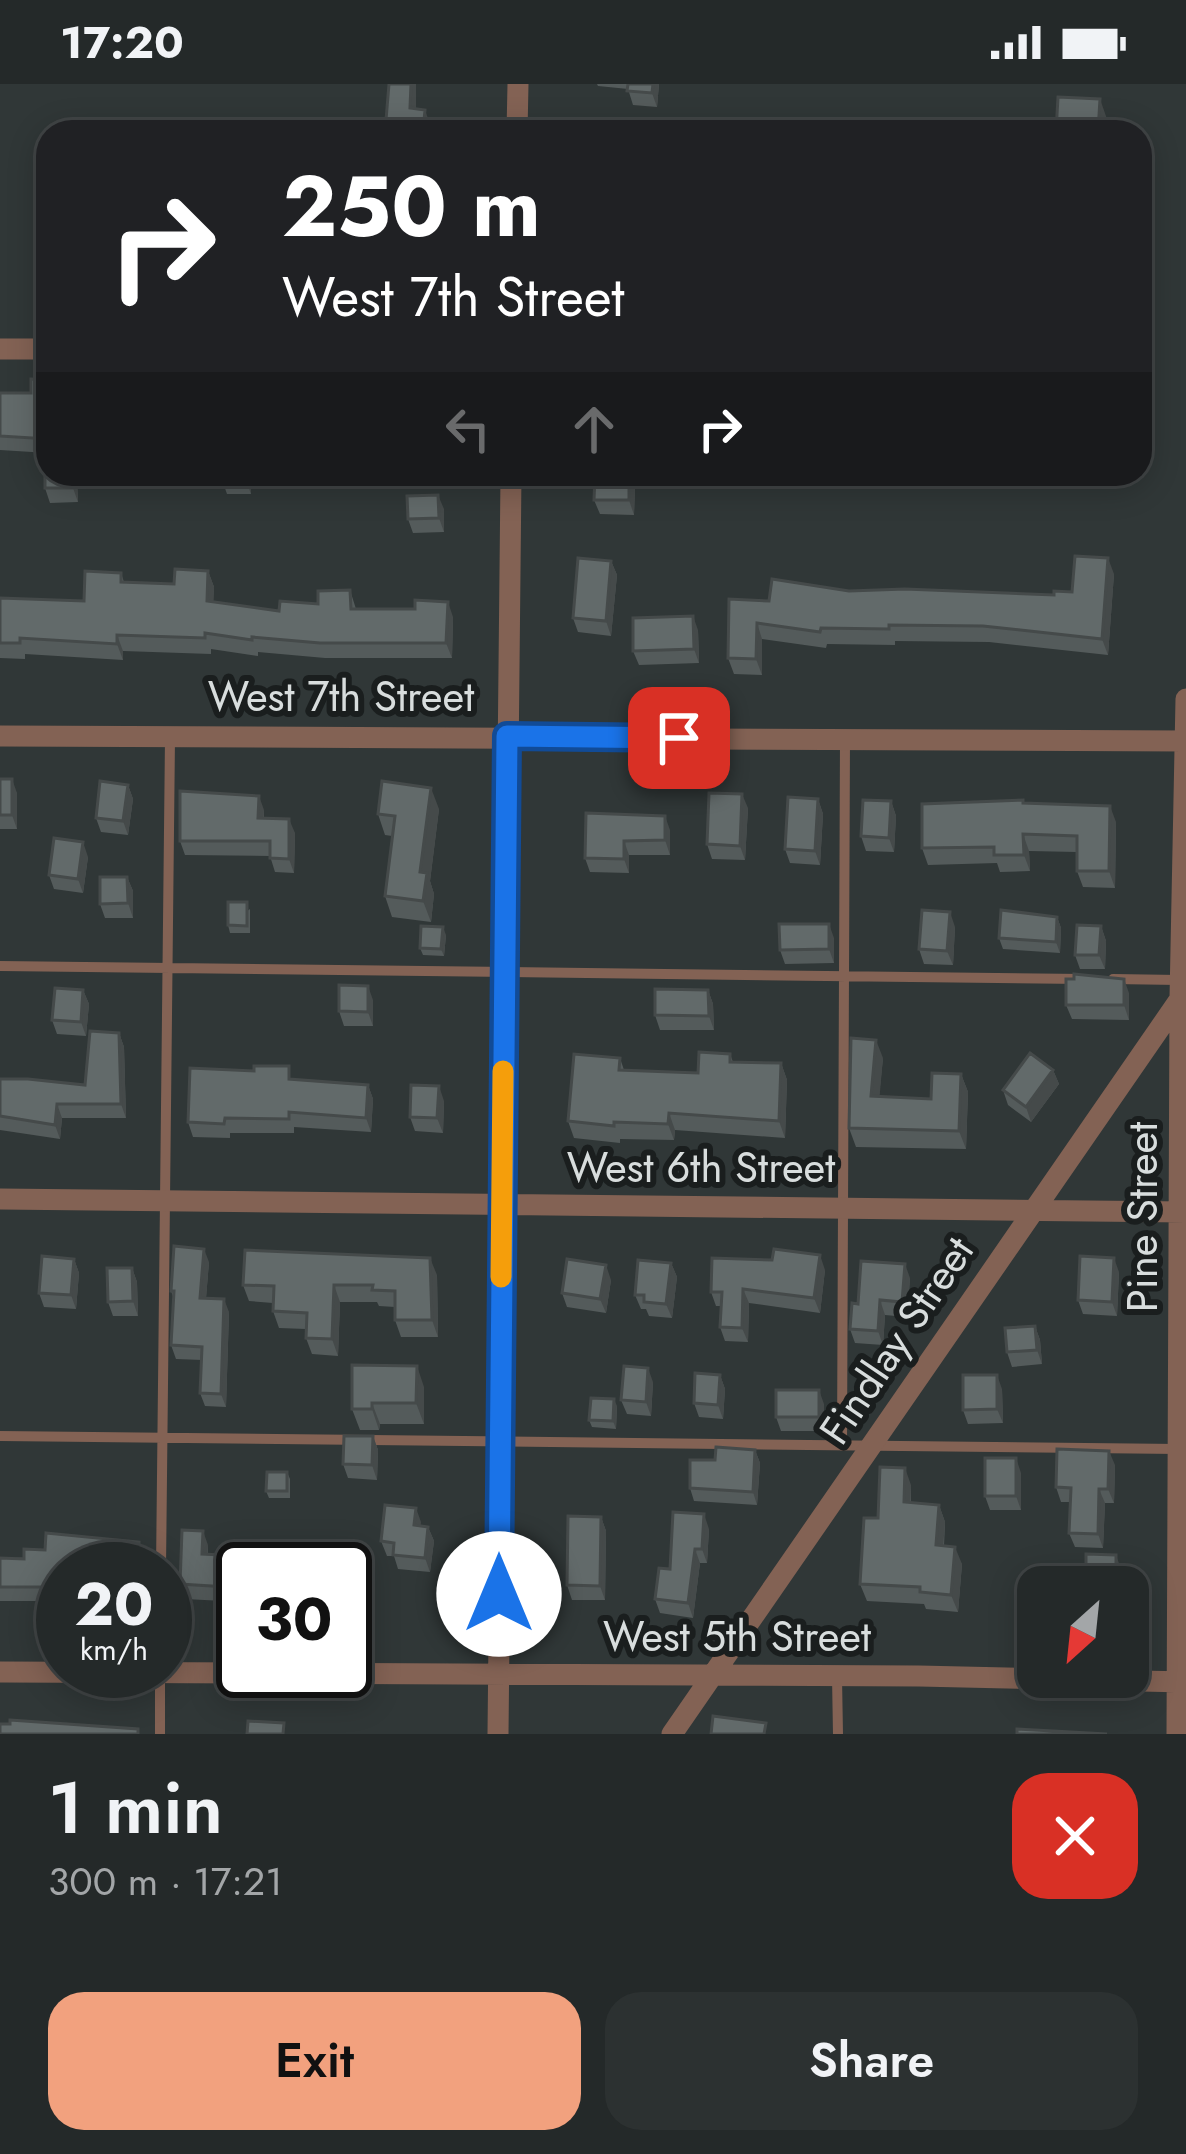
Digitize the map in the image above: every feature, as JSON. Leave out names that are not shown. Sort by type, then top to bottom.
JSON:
[{"type":"street","points":[[517,120],[518,84]]},
{"type":"street","points":[[0,349],[36,349]]},
{"type":"street","points":[[498,1734],[511,486]]},
{"type":"street","name":"Pine Street","points":[[1177,1734],[1182,1682],[1186,699]]},
{"type":"street","name":"West 7th Street","points":[[0,736],[1186,741]]},
{"type":"street","name":"Findlay Street","points":[[672,1734],[1182,990]]},
{"type":"street","name":"West 6th Street","points":[[0,1199],[1184,1212]]},
{"type":"street","name":"West 5th Street","points":[[0,1672],[36,1672]]},
{"type":"street","name":"West 5th Street","points":[[192,1672],[1182,1682]]},
{"type":"lane","points":[[161,1542],[170,734]]},
{"type":"lane","points":[[842,1446],[845,739]]},
{"type":"lane","points":[[0,966],[844,975],[1182,990]]},
{"type":"lane","points":[[0,1436],[1183,1449]]},
{"type":"lane","points":[[837,1676],[838,1734]]},
{"type":"lane","points":[[160,1698],[160,1734]]},
{"type":"building","points":[[389,84],[411,84],[410,108],[425,110],[424,120],[386,120]]},
{"type":"building","points":[[628,84],[653,84],[652,93],[627,91]]},
{"type":"building","points":[[1058,97],[1100,99],[1099,120],[1057,120]]},
{"type":"building","points":[[31,379],[36,379],[36,438],[0,436],[0,393],[31,393]]},
{"type":"building","points":[[595,486],[629,486],[629,500],[594,500]]},
{"type":"building","points":[[438,495],[439,518],[408,519],[407,496]]},
{"type":"building","points":[[1075,556],[1108,558],[1102,639],[983,626],[889,625],[889,629],[821,628],[820,632],[757,623],[756,659],[728,658],[729,599],[769,601],[772,579],[849,591],[1054,595],[1054,591],[1072,592]]},
{"type":"building","points":[[578,558],[611,561],[606,621],[573,618]]},
{"type":"building","points":[[175,569],[208,571],[207,601],[279,611],[280,601],[318,604],[318,591],[350,590],[351,609],[415,609],[415,600],[448,602],[446,643],[320,643],[205,633],[205,638],[117,635],[117,644],[20,638],[20,643],[0,643],[0,598],[84,601],[85,571],[121,573],[121,582],[174,584]]},
{"type":"building","points":[[693,616],[694,649],[633,651],[633,618]]},
{"type":"building","points":[[0,779],[12,779],[12,815],[0,815]]},
{"type":"building","points":[[100,781],[128,785],[123,821],[96,818]]},
{"type":"building","points":[[382,781],[431,788],[420,872],[427,873],[423,901],[385,896],[395,816],[378,814]]},
{"type":"building","points":[[180,791],[259,796],[258,818],[289,819],[289,859],[270,858],[270,841],[180,841]]},
{"type":"building","points":[[709,793],[742,794],[740,846],[707,844]]},
{"type":"building","points":[[788,797],[818,799],[815,851],[785,849]]},
{"type":"building","points":[[863,800],[891,801],[889,838],[861,836]]},
{"type":"building","points":[[1023,800],[1110,806],[1109,871],[1077,871],[1077,836],[1023,834],[1024,855],[994,855],[994,847],[922,848],[922,804]]},
{"type":"building","points":[[586,813],[665,816],[665,840],[624,841],[624,859],[585,858]]},
{"type":"building","points":[[54,838],[83,842],[78,879],[49,875]]},
{"type":"building","points":[[100,877],[127,877],[128,903],[100,904]]},
{"type":"building","points":[[228,902],[247,902],[247,926],[228,925]]},
{"type":"building","points":[[922,910],[950,912],[947,951],[919,949]]},
{"type":"building","points":[[1001,910],[1057,917],[1056,942],[999,938]]},
{"type":"building","points":[[779,924],[829,924],[829,949],[780,950]]},
{"type":"building","points":[[1077,925],[1101,926],[1099,955],[1075,955]]},
{"type":"building","points":[[421,926],[443,927],[441,949],[420,948]]},
{"type":"building","points":[[1074,974],[1124,979],[1124,1005],[1066,1005],[1066,979],[1074,979]]},
{"type":"building","points":[[339,985],[368,986],[368,1012],[339,1011]]},
{"type":"building","points":[[55,988],[83,990],[81,1022],[52,1020]]},
{"type":"building","points":[[655,989],[708,990],[709,1016],[655,1015]]},
{"type":"building","points":[[90,1031],[119,1033],[121,1104],[57,1104],[55,1125],[0,1116],[0,1079],[85,1085]]},
{"type":"building","points":[[851,1038],[876,1040],[871,1096],[931,1099],[932,1073],[961,1074],[959,1131],[849,1128]]},
{"type":"building","points":[[699,1052],[730,1054],[730,1062],[781,1063],[779,1121],[669,1113],[668,1124],[614,1122],[614,1126],[568,1121],[574,1054],[620,1058],[619,1070],[698,1073]]},
{"type":"building","points":[[1030,1053],[1053,1070],[1026,1107],[1003,1090]]},
{"type":"building","points":[[254,1066],[289,1066],[289,1079],[368,1085],[366,1118],[289,1112],[289,1119],[188,1122],[190,1068],[254,1071]]},
{"type":"building","points":[[411,1085],[439,1086],[437,1118],[410,1117]]},
{"type":"building","points":[[174,1246],[204,1249],[200,1298],[224,1299],[221,1394],[200,1393],[202,1347],[171,1345]]},
{"type":"building","points":[[774,1249],[820,1255],[814,1298],[743,1289],[742,1328],[720,1327],[722,1292],[711,1292],[712,1258],[772,1260]]},
{"type":"building","points":[[245,1250],[430,1258],[432,1320],[395,1320],[395,1291],[372,1290],[373,1285],[334,1285],[332,1339],[306,1338],[307,1313],[273,1311],[274,1286],[243,1285]]},
{"type":"building","points":[[42,1256],[74,1259],[71,1295],[39,1293]]},
{"type":"building","points":[[1080,1256],[1114,1258],[1112,1302],[1078,1300]]},
{"type":"building","points":[[567,1259],[606,1265],[600,1299],[562,1293]]},
{"type":"building","points":[[638,1260],[671,1263],[666,1304],[644,1302],[644,1295],[635,1295]]},
{"type":"building","points":[[861,1261],[905,1264],[902,1302],[880,1300],[878,1331],[850,1329],[852,1303],[858,1304]]},
{"type":"building","points":[[107,1268],[132,1268],[133,1301],[108,1302]]},
{"type":"building","points":[[1035,1326],[1037,1350],[1007,1352],[1005,1328]]},
{"type":"building","points":[[352,1365],[417,1366],[416,1403],[372,1403],[372,1409],[352,1409]]},
{"type":"building","points":[[624,1366],[648,1368],[646,1402],[621,1400]]},
{"type":"building","points":[[695,1373],[720,1375],[718,1405],[694,1403]]},
{"type":"building","points":[[963,1375],[997,1375],[997,1409],[963,1410]]},
{"type":"building","points":[[776,1390],[819,1390],[819,1417],[776,1417]]},
{"type":"building","points":[[591,1398],[614,1399],[613,1421],[589,1420]]},
{"type":"building","points":[[344,1436],[373,1436],[372,1465],[343,1464]]},
{"type":"building","points":[[716,1447],[755,1450],[753,1492],[690,1488],[690,1460],[715,1460]]},
{"type":"building","points":[[1057,1449],[1109,1451],[1108,1489],[1099,1489],[1098,1534],[1069,1533],[1071,1488],[1056,1487]]},
{"type":"building","points":[[985,1458],[1016,1458],[1016,1496],[985,1496]]},
{"type":"building","points":[[880,1467],[905,1468],[904,1502],[939,1505],[936,1545],[955,1547],[951,1595],[920,1592],[920,1587],[860,1584],[864,1518],[878,1518]]},
{"type":"building","points":[[267,1472],[287,1472],[287,1491],[266,1491]]},
{"type":"building","points":[[385,1505],[416,1508],[414,1525],[428,1527],[425,1558],[393,1555],[394,1543],[381,1541]]},
{"type":"building","points":[[673,1512],[704,1514],[702,1549],[695,1549],[688,1603],[655,1599],[659,1568],[670,1569]]},
{"type":"building","points":[[568,1516],[601,1517],[600,1586],[567,1585]]},
{"type":"building","points":[[182,1530],[203,1531],[202,1554],[216,1555],[216,1586],[192,1585],[192,1542],[182,1542]]},
{"type":"building","points":[[46,1533],[139,1542],[45,1542]]},
{"type":"building","points":[[24,1549],[36,1550],[36,1587],[0,1587],[0,1558],[24,1559]]},
{"type":"building","points":[[1086,1554],[1116,1555],[1116,1566],[1086,1566]]},
{"type":"building","points":[[713,1716],[766,1723],[764,1734],[711,1734]]},
{"type":"building","points":[[10,1720],[138,1729],[138,1734],[0,1734],[0,1724],[10,1724]]},
{"type":"building","points":[[248,1721],[284,1723],[283,1734],[247,1734]]},
{"type":"building","points":[[1017,1729],[1107,1734],[1017,1734]]},
{"type":"slow traffic","points":[[501,1277],[503,1071]]},
{"type":"route","points":[[499,1594],[507,736],[679,738]]}]
